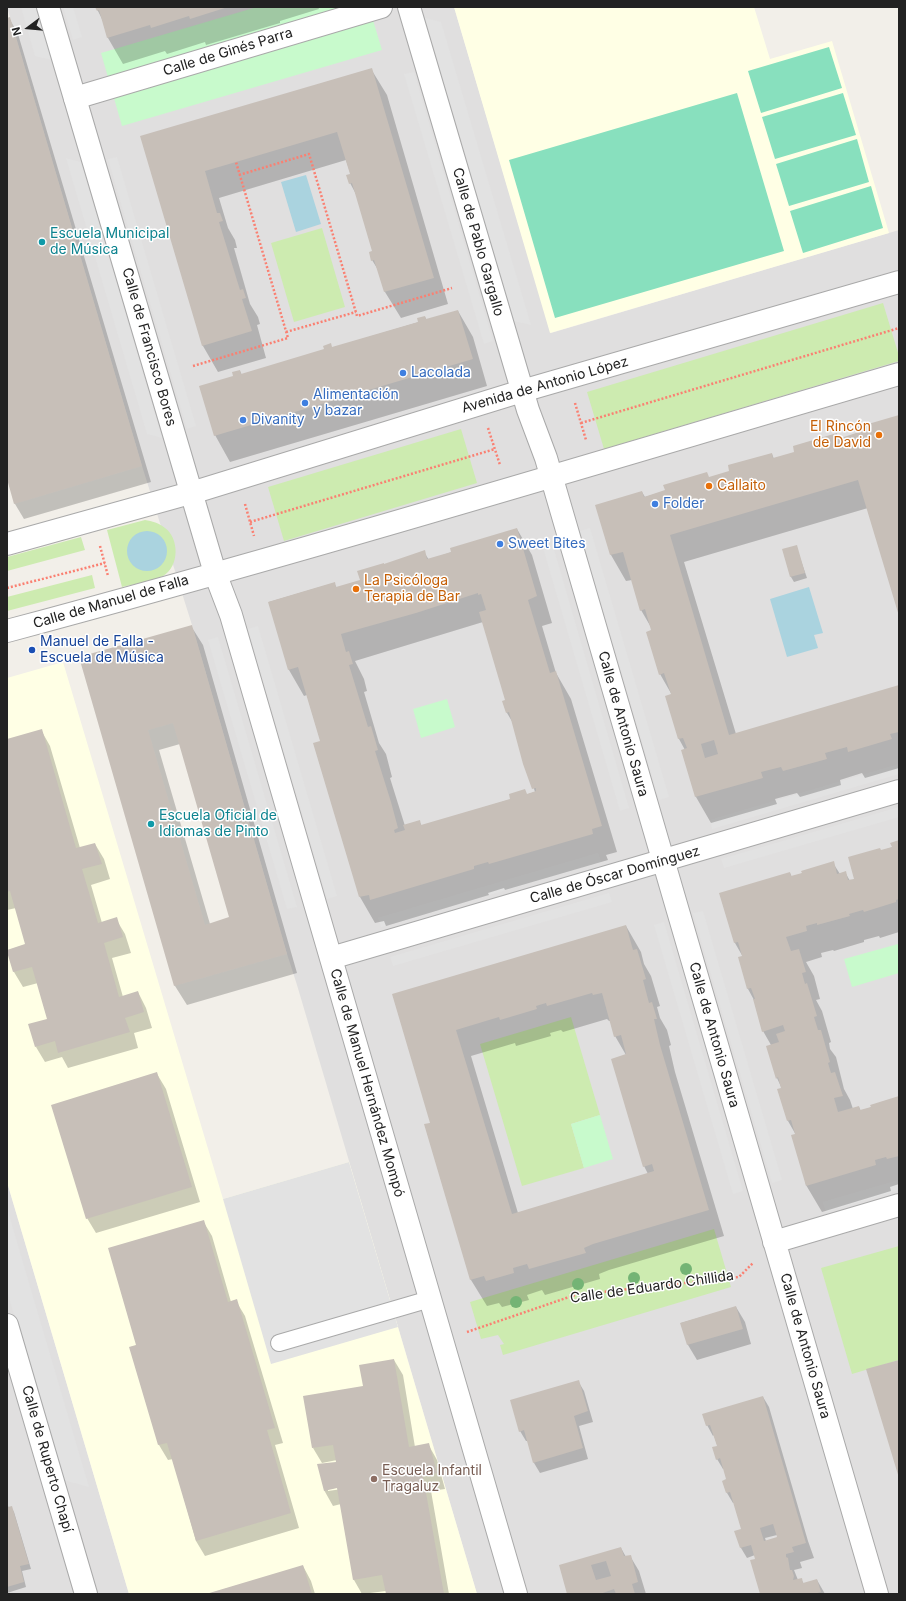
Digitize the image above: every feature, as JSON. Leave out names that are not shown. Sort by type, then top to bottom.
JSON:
[{"type":"street","name":"Calle de Francisco Bores","points":[[48,7],[215,573]]},
{"type":"street","name":"Calle de Ginés Parra","points":[[75,98],[381,7]]},
{"type":"street","name":"Calle de Pablo Gargallo","points":[[409,7],[522,391],[546,458],[550,476]]},
{"type":"street","name":"Avenida de Antonio López","points":[[192,492],[522,391],[899,282]]},
{"type":"street","points":[[215,573],[899,374]]},
{"type":"street","name":"Calle de Antonio Saura","points":[[550,476],[877,1594]]},
{"type":"street","points":[[7,544],[192,492]]},
{"type":"street","name":"Calle de Manuel de Falla","points":[[7,631],[215,573]]},
{"type":"street","name":"Calle de Manuel Hernández Mompó","points":[[215,573],[231,615],[516,1594]]},
{"type":"street","name":"Calle de Óscar Domínguez","points":[[331,958],[899,791]]},
{"type":"street","points":[[774,1242],[899,1205]]},
{"type":"street","name":"Calle de Ruperto Chapí","points":[[7,1325],[86,1594]]},
{"type":"lane","points":[[279,1343],[430,1299]]},
{"type":"path","points":[[239,175],[309,154],[357,316],[452,288]]},
{"type":"path","points":[[193,366],[288,338],[236,162]]},
{"type":"path","points":[[286,332],[356,312]]},
{"type":"path","points":[[581,423],[899,328]]},
{"type":"path","points":[[568,378],[593,464]]},
{"type":"path","points":[[481,404],[507,489]]},
{"type":"path","points":[[250,522],[495,449]]},
{"type":"path","points":[[238,478],[261,560]]},
{"type":"path","points":[[93,520],[115,602]]},
{"type":"path","points":[[7,588],[105,563]]},
{"type":"path","name":"Calle de Eduardo Chillida","points":[[442,1340],[575,1295],[739,1277],[774,1242]]},
{"type":"shaded area","points":[[7,7],[454,7],[551,333],[899,230],[899,1594],[477,1594],[287,954],[192,625],[142,466]]},
{"type":"shaded area","points":[[21,7],[36,7],[52,60],[35,56]]},
{"type":"shaded area","points":[[63,7],[73,7],[82,37],[73,40]]},
{"type":"shaded area","points":[[454,7],[754,7],[770,59],[832,41],[889,233],[550,333]]},
{"type":"shaded area","points":[[425,18],[441,22],[531,325],[514,321]]},
{"type":"shaded area","points":[[414,72],[493,341],[484,344],[404,74]]},
{"type":"shaded area","points":[[117,157],[196,426],[187,429],[108,159]]},
{"type":"shaded area","points":[[66,158],[81,162],[162,438],[147,434]]},
{"type":"shaded area","points":[[590,528],[669,797],[659,800],[580,531]]},
{"type":"shaded area","points":[[551,539],[629,808],[620,811],[541,541]]},
{"type":"shaded area","points":[[258,626],[337,896],[327,899],[248,629]]},
{"type":"shaded area","points":[[218,637],[297,907],[287,909],[208,640]]},
{"type":"shaded area","points":[[63,662],[223,1199],[349,1162],[477,1594],[129,1594],[7,1182],[7,678]]},
{"type":"shaded area","points":[[899,764],[899,774],[712,829],[710,820]]},
{"type":"shaded area","points":[[899,807],[899,817],[724,868],[721,859]]},
{"type":"shaded area","points":[[598,853],[601,862],[381,927],[378,918]]},
{"type":"shaded area","points":[[609,893],[612,902],[393,966],[390,957]]},
{"type":"shaded area","points":[[703,911],[782,1180],[772,1183],[693,913]]},
{"type":"shaded area","points":[[664,922],[743,1191],[733,1194],[654,925]]},
{"type":"shaded area","points":[[349,1162],[398,1327],[271,1364],[223,1199]]},
{"type":"shaded area","points":[[899,1180],[899,1190],[826,1212],[823,1202]]},
{"type":"shaded area","points":[[7,1182],[129,1594],[7,1594]]},
{"type":"shaded area","points":[[7,1208],[89,1487],[63,1480],[7,1291]]},
{"type":"green space","points":[[257,7],[369,7],[382,50],[122,126],[101,53]]},
{"type":"green space","points":[[829,47],[842,88],[761,113],[748,71]]},
{"type":"green space","points":[[737,93],[784,251],[555,318],[509,160]]},
{"type":"green space","points":[[843,93],[856,135],[775,159],[762,117]]},
{"type":"green space","points":[[857,139],[869,182],[789,206],[776,164]]},
{"type":"green space","points":[[871,186],[883,228],[803,253],[790,211]]},
{"type":"green space","points":[[322,228],[345,307],[294,322],[271,243]]},
{"type":"green space","points":[[883,303],[899,356],[899,361],[604,449],[587,392]]},
{"type":"green space","points":[[461,429],[477,483],[284,541],[268,487]]},
{"type":"green space","points":[[145,520],[158,524],[170,533],[175,545],[175,559],[169,571],[160,578],[122,587],[107,530]]},
{"type":"green space","points":[[81,537],[85,550],[7,571],[7,557]]},
{"type":"green space","points":[[92,575],[95,588],[7,611],[7,597]]},
{"type":"green space","points":[[447,699],[455,727],[421,738],[413,709]]},
{"type":"green space","points":[[898,944],[899,973],[852,987],[844,959]]},
{"type":"green space","points":[[571,1017],[600,1115],[571,1124],[584,1168],[522,1186],[480,1044]]},
{"type":"green space","points":[[600,1115],[613,1159],[584,1168],[571,1124]]},
{"type":"green space","points":[[714,1229],[731,1287],[503,1355],[500,1345],[504,1344],[498,1335],[481,1339],[470,1302]]},
{"type":"green space","points":[[899,1246],[899,1360],[852,1374],[821,1268]]},
{"type":"water","points":[[306,175],[321,224],[296,232],[281,182]]},
{"type":"water","points":[[151,531],[158,534],[164,540],[167,551],[166,559],[158,568],[151,571],[143,571],[136,568],[128,559],[127,547],[130,540],[139,532]]},
{"type":"water","points":[[809,587],[823,633],[814,635],[818,648],[787,657],[770,599]]},
{"type":"building","points":[[95,7],[228,7],[190,19],[189,16],[151,28],[150,25],[107,38],[99,10],[97,11]]},
{"type":"building","name":"Escuela Municipal de Música","points":[[10,17],[142,466],[14,504],[7,479],[7,18]]},
{"type":"building","points":[[372,68],[434,278],[384,292],[374,260],[371,261],[369,252],[372,251],[352,183],[349,184],[346,175],[350,174],[337,132],[205,171],[217,213],[220,213],[223,221],[219,222],[240,290],[243,289],[246,298],[242,299],[252,331],[202,346],[140,136]]},
{"type":"building","points":[[458,310],[473,359],[214,436],[199,386],[233,376],[232,372],[240,370],[241,374],[324,349],[323,346],[331,343],[332,347],[418,322],[417,318],[425,316],[426,319]]},
{"type":"building","points":[[899,415],[899,616],[858,480],[670,535],[729,735],[899,685],[899,732],[890,734],[892,739],[848,752],[847,747],[825,753],[827,759],[783,771],[781,767],[761,772],[763,778],[695,797],[681,750],[687,748],[683,738],[678,739],[665,696],[671,694],[664,673],[659,675],[646,632],[651,630],[645,609],[640,611],[623,552],[610,555],[595,505],[642,491],[644,497],[665,490],[663,485],[707,472],[709,477],[729,471],[728,465],[772,453],[773,458],[794,452],[793,446],[837,433],[838,439],[859,432],[858,427]],"holes":[[[714,740],[718,754],[705,758],[701,744]]]},
{"type":"building","points":[[517,528],[537,596],[528,600],[550,673],[556,671],[602,826],[592,829],[593,834],[489,864],[488,862],[474,866],[474,869],[370,900],[369,895],[359,897],[313,743],[320,741],[298,667],[288,670],[268,602],[335,582],[336,587],[360,580],[357,571],[384,564],[425,550],[427,559],[451,552],[450,548]],"holes":[[[478,593],[478,595],[481,594],[486,610],[479,612],[505,700],[502,701],[506,713],[509,712],[523,764],[532,789],[536,788],[536,791],[527,794],[525,789],[509,794],[510,799],[421,825],[420,820],[403,825],[405,830],[395,833],[394,830],[398,828],[375,751],[378,750],[371,726],[368,727],[349,665],[353,664],[349,651],[346,652],[341,634],[416,613]]]},
{"type":"building","points":[[797,545],[805,573],[790,577],[782,549]]},
{"type":"building","name":"Escuela Oficial de Idiomas de Pinto","points":[[192,625],[287,954],[174,986],[79,657]],"holes":[[[173,723],[229,917],[205,925],[148,730]]]},
{"type":"building","points":[[42,729],[76,848],[95,843],[102,864],[82,869],[98,923],[117,917],[123,937],[104,943],[119,997],[138,991],[144,1012],[125,1018],[130,1032],[58,1053],[55,1041],[35,1047],[28,1024],[47,1019],[32,967],[13,972],[7,952],[7,950],[25,944],[10,891],[7,892],[7,739]]},
{"type":"building","points":[[899,840],[899,899],[896,900],[896,902],[864,912],[863,910],[849,914],[850,916],[817,925],[817,923],[806,926],[807,931],[786,937],[791,951],[799,949],[806,972],[802,973],[805,984],[807,983],[817,1016],[814,1017],[818,1030],[821,1030],[830,1062],[828,1063],[831,1073],[835,1072],[843,1096],[834,1098],[838,1112],[859,1106],[860,1110],[871,1107],[870,1105],[899,1096],[899,1156],[875,1160],[876,1165],[806,1186],[791,1135],[795,1134],[791,1120],[787,1121],[777,1089],[781,1088],[778,1077],[776,1079],[766,1046],[779,1042],[776,1034],[785,1031],[783,1025],[762,1032],[753,999],[755,999],[751,988],[747,989],[738,957],[742,956],[738,942],[734,943],[719,893],[790,872],[791,876],[802,873],[801,871],[834,861],[837,874],[846,871],[848,880],[854,879],[848,857],[880,848],[881,850],[892,847],[890,843]]},
{"type":"building","points":[[626,925],[633,950],[637,949],[646,979],[643,980],[649,1003],[652,1002],[657,1019],[654,1019],[660,1045],[709,1210],[593,1244],[584,1248],[586,1253],[529,1269],[527,1264],[513,1268],[514,1273],[486,1281],[484,1276],[470,1280],[424,1124],[430,1123],[392,994]],"holes":[[[592,993],[593,995],[602,993],[614,1037],[621,1035],[626,1054],[611,1059],[643,1167],[652,1164],[654,1171],[512,1214],[456,1030],[499,1017],[500,1020],[537,1009],[536,1006],[546,1003],[547,1006]]]},
{"type":"building","points":[[157,1072],[192,1187],[86,1219],[51,1105]]},
{"type":"building","points":[[204,1220],[228,1302],[237,1299],[275,1428],[267,1430],[291,1513],[196,1541],[167,1443],[158,1445],[129,1347],[136,1345],[108,1248]]},
{"type":"building","points":[[736,1306],[743,1329],[687,1345],[680,1323]]},
{"type":"building","points":[[394,1359],[409,1447],[429,1443],[437,1473],[423,1476],[444,1594],[386,1594],[382,1575],[353,1580],[337,1488],[324,1491],[317,1464],[336,1462],[333,1445],[312,1448],[303,1396],[363,1386],[359,1365]]},
{"type":"building","points":[[899,1360],[899,1478],[866,1369]]},
{"type":"building","points":[[579,1380],[588,1411],[574,1416],[583,1448],[533,1463],[524,1430],[519,1432],[510,1400]]},
{"type":"building","points":[[763,1396],[806,1543],[792,1547],[794,1552],[786,1554],[786,1557],[788,1558],[790,1570],[792,1570],[794,1576],[793,1580],[802,1578],[803,1583],[817,1579],[821,1592],[814,1594],[760,1594],[750,1560],[755,1559],[751,1545],[740,1548],[734,1531],[741,1529],[730,1492],[726,1493],[722,1481],[726,1479],[720,1458],[716,1460],[712,1447],[717,1446],[710,1425],[706,1426],[702,1414]],"holes":[[[773,1524],[777,1537],[764,1541],[760,1528]]]},
{"type":"building","points":[[7,1504],[8,1507],[12,1506],[29,1564],[20,1566],[24,1582],[7,1587]]},
{"type":"building","points":[[621,1547],[624,1556],[631,1555],[638,1582],[632,1584],[635,1594],[616,1594],[614,1589],[600,1594],[567,1594],[559,1565]],"holes":[[[606,1561],[611,1576],[596,1580],[591,1565]]]},
{"type":"building","points":[[303,1565],[312,1594],[206,1594]]},
{"type":"place","name":"Escuela Municipal de Música","points":[[42,242]]},
{"type":"place","name":"Lacolada","points":[[403,373]]},
{"type":"place","name":"Alimentación y bazar","points":[[305,403]]},
{"type":"place","name":"Divanity","points":[[243,420]]},
{"type":"place","name":"El Rincón de David","points":[[879,435]]},
{"type":"place","name":"Callaito","points":[[709,486]]},
{"type":"place","name":"Folder","points":[[655,504]]},
{"type":"place","name":"Sweet Bites","points":[[500,544]]},
{"type":"place","name":"La Psicóloga Terapia de Bar","points":[[356,589]]},
{"type":"place","name":"Manuel de Falla - Escuela de Música","points":[[32,650]]},
{"type":"place","name":"Escuela Oficial de Idiomas de Pinto","points":[[151,824]]},
{"type":"place","name":"Escuela Infantil Tragaluz","points":[[374,1479]]}]
